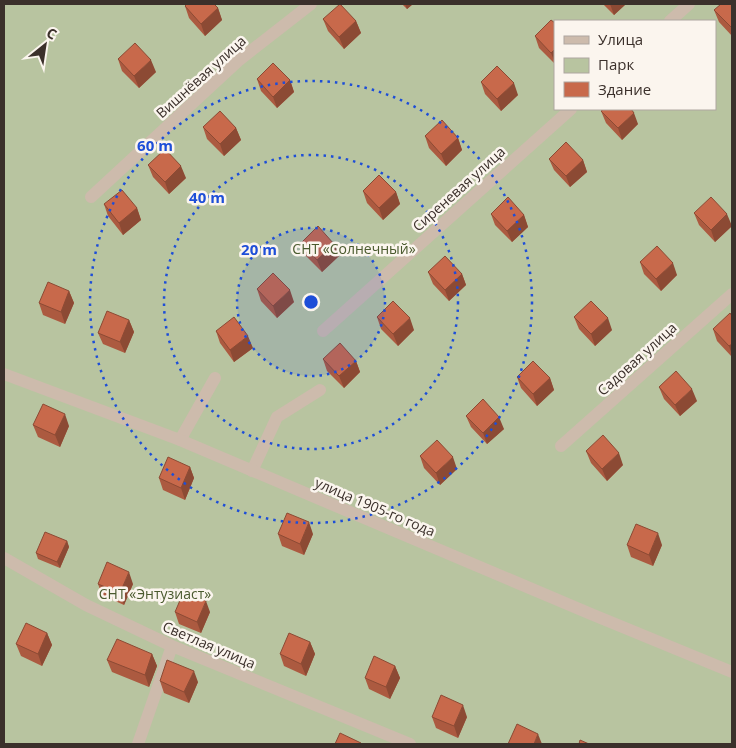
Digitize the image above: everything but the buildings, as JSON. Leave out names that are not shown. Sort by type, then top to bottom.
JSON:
[{"type":"street","name":"Вишнёвая улица","points":[[91,197],[238,62],[312,4]]},
{"type":"street","points":[[671,20],[689,4]]},
{"type":"street","name":"Сиреневая улица","points":[[323,331],[570,110]]},
{"type":"street","name":"Садовая улица","points":[[562,446],[732,294]]},
{"type":"street","name":"улица 1905-го года","points":[[4,374],[180,440],[732,672]]},
{"type":"street","points":[[180,440],[215,378]]},
{"type":"street","points":[[252,471],[277,417],[320,390]]},
{"type":"street","name":"Светлая улица","points":[[4,558],[86,606],[172,646],[409,744]]},
{"type":"street","points":[[138,744],[172,646]]},
{"type":"green space","name":"СНТ «Солнечный»","points":[[4,4],[732,4],[732,744],[4,744]]},
{"type":"park label","name":"СНТ «Энтузиаст»","points":[[155,594]]}]
